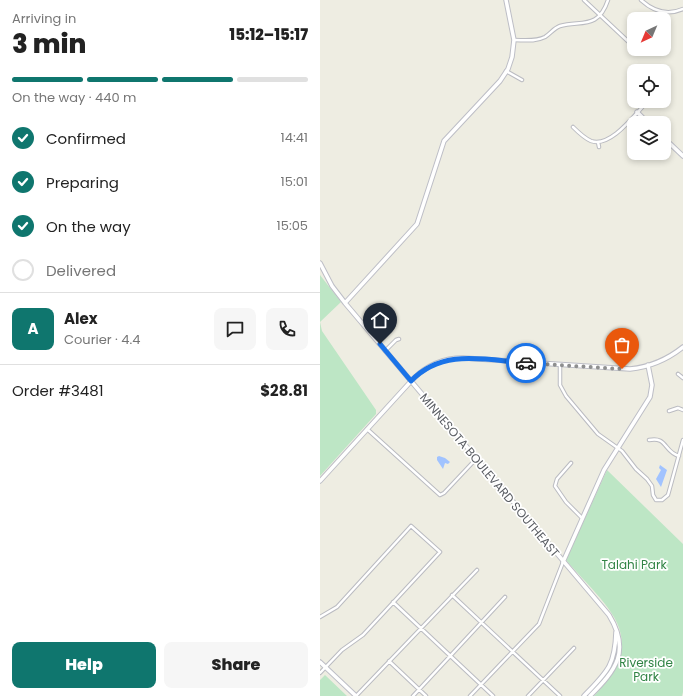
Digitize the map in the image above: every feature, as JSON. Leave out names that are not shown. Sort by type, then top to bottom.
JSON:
[{"type":"street","points":[[345,303],[414,228],[422,214],[444,141],[506,71],[512,57],[514,40],[506,0]]},
{"type":"street","points":[[584,0],[627,40]]},
{"type":"street","points":[[514,40],[536,40],[559,27],[583,24],[600,15],[608,0]]},
{"type":"street","points":[[641,0],[660,12]]},
{"type":"street","points":[[671,12],[683,9]]},
{"type":"street","points":[[506,71],[522,80]]},
{"type":"street","points":[[573,127],[586,139],[598,142],[614,136],[641,108]]},
{"type":"street","points":[[637,112],[641,116]]},
{"type":"street","points":[[598,142],[599,147]]},
{"type":"street","points":[[671,145],[683,156]]},
{"type":"street","name":"MINNESOTA BOULEVARD SOUTHEAST","points":[[320,263],[332,286],[345,303],[604,609],[616,629]]},
{"type":"street","points":[[385,351],[399,339]]},
{"type":"street","points":[[320,481],[411,381],[423,370],[449,359],[622,369],[648,365],[670,356],[683,347]]},
{"type":"street","points":[[560,365],[559,381],[563,393],[598,434],[624,453],[636,469],[647,479],[652,486],[654,496],[660,501],[666,499],[668,495],[683,440]]},
{"type":"street","points":[[470,696],[540,622],[582,518],[604,470],[617,447],[650,397],[652,385],[648,365]]},
{"type":"street","points":[[678,374],[683,378]]},
{"type":"street","points":[[669,411],[678,408],[683,410]]},
{"type":"street","points":[[367,429],[440,495],[444,493],[476,459]]},
{"type":"street","points":[[649,440],[656,438],[660,440],[673,454],[679,456]]},
{"type":"street","points":[[572,462],[557,479],[555,486],[562,498],[582,518]]},
{"type":"street","points":[[320,617],[337,607],[411,526],[440,552],[363,635],[342,650],[320,673]]},
{"type":"street","points":[[320,662],[356,696],[477,570]]},
{"type":"street","points":[[452,595],[483,622],[560,696]]},
{"type":"street","points":[[414,696],[505,597]]},
{"type":"street","points":[[393,602],[493,696]]},
{"type":"street","points":[[584,696],[609,669],[615,651],[616,629]]},
{"type":"street","points":[[590,696],[608,677],[616,664],[620,647],[616,629]]},
{"type":"street","points":[[528,696],[574,648]]},
{"type":"street","points":[[389,661],[426,696]]},
{"type":"green space","points":[[320,275],[341,302],[320,322]]},
{"type":"green space","points":[[320,322],[322,331],[376,410],[376,414],[320,476]]},
{"type":"green space","name":"Talahi Park","points":[[607,470],[683,544],[682,696],[594,696],[611,675],[620,656],[622,640],[618,624],[609,609],[566,560]]},
{"type":"green space","points":[[325,675],[347,696],[320,696],[320,680]]},
{"type":"water","points":[[439,456],[450,462],[448,464],[445,463],[443,469],[437,460],[437,457]]},
{"type":"water","points":[[660,465],[667,470],[661,487],[656,479],[661,470],[659,468]]},
{"type":"way so far","points":[[526,363],[622,369]]},
{"type":"route","points":[[380,344],[411,381],[423,370],[443,360],[449,359],[463,358],[526,363]]},
{"type":"park label","name":"Riverside Park","points":[[646,669]]}]
